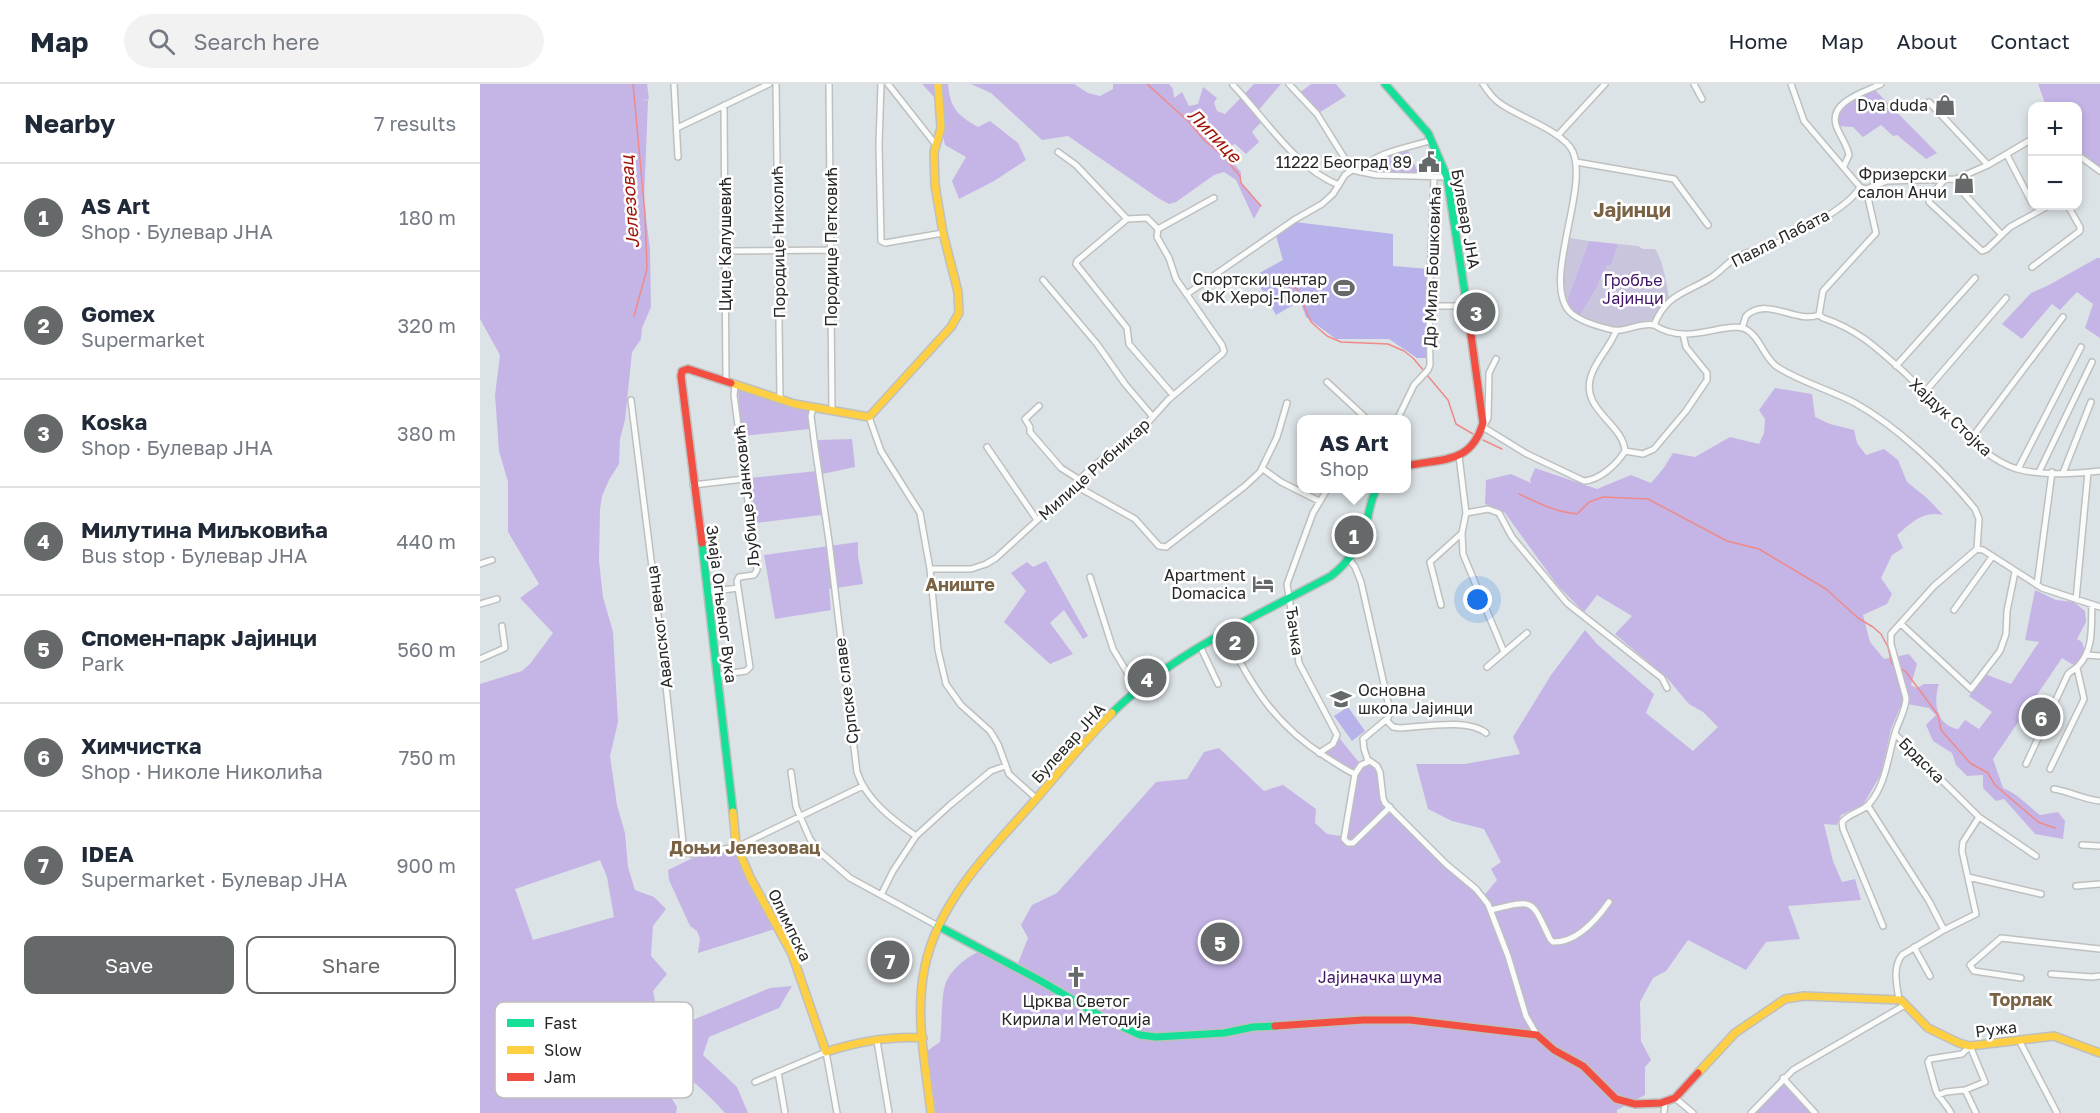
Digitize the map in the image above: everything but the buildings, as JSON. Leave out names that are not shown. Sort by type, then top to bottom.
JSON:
[{"type":"street","points":[[674,84],[678,158]]},
{"type":"street","points":[[677,128],[769,84]]},
{"type":"street","name":"Породице Николић","points":[[776,84],[780,400]]},
{"type":"street","name":"Породице Петковић","points":[[829,84],[832,410]]},
{"type":"street","points":[[881,84],[879,144],[881,241],[885,243],[943,233]]},
{"type":"street","points":[[888,84],[936,145]]},
{"type":"street","points":[[869,417],[940,341],[958,317],[960,306],[958,292],[943,233],[935,185],[934,156],[941,128],[938,84]]},
{"type":"street","points":[[1289,84],[1317,114],[1352,170],[1376,175],[1447,177]]},
{"type":"street","name":"Булевар ЈНА","points":[[1385,84],[1432,140],[1447,177],[1483,427]]},
{"type":"street","points":[[1483,84],[1499,103],[1558,135],[1571,148],[1576,162],[1561,278],[1562,295],[1572,314],[1616,331],[1646,324],[1668,333],[1683,334],[1742,328],[1752,335],[1775,366],[1857,405],[1887,425],[1931,463],[1977,513],[1979,528],[1977,549],[1934,586],[1890,637],[1906,702],[1895,734]]},
{"type":"street","points":[[1558,135],[1605,84]]},
{"type":"street","points":[[1694,84],[1702,99]]},
{"type":"street","points":[[1791,84],[1804,121],[1863,188],[1877,229],[1876,234],[1822,291],[1819,315]]},
{"type":"street","points":[[1844,166],[1849,155],[1835,121],[1838,111],[1844,102],[1881,84]]},
{"type":"street","points":[[1233,85],[1305,164],[1322,178],[1339,185]]},
{"type":"street","points":[[1929,102],[1988,165]]},
{"type":"street","name":"Цице Калушевић","points":[[724,105],[726,382]]},
{"type":"street","points":[[1360,172],[1367,164],[1384,155],[1432,140]]},
{"type":"street","name":"Павла Лабата","points":[[1654,326],[1668,301],[1712,277],[1736,257],[1780,241],[1821,219],[1863,188],[1887,181],[1956,179],[1988,165],[2028,142]]},
{"type":"street","points":[[1058,152],[1076,165],[1127,219]]},
{"type":"street","points":[[2007,155],[2028,195]]},
{"type":"street","points":[[2079,156],[2100,171]]},
{"type":"street","points":[[1576,162],[1674,179],[1708,225]]},
{"type":"street","points":[[1158,230],[1157,237],[1169,258],[1176,279],[1187,294],[1285,226],[1322,204],[1333,194],[1344,175],[1352,170]]},
{"type":"street","name":"Др Мила Бошковића","points":[[1399,415],[1414,385],[1430,365],[1429,306],[1434,178]]},
{"type":"street","points":[[1945,179],[1931,195],[1930,204],[1982,251],[2016,224],[2041,210]]},
{"type":"street","points":[[1956,179],[1965,195],[2002,235]]},
{"type":"street","points":[[1158,230],[1214,198]]},
{"type":"street","points":[[2032,267],[2080,231],[2070,210]]},
{"type":"street","points":[[1158,230],[1147,218],[1127,219],[1076,264],[1127,328],[1129,344],[1173,395]]},
{"type":"street","points":[[726,251],[831,250]]},
{"type":"street","points":[[1896,366],[1975,278]]},
{"type":"street","points":[[1043,280],[1097,344],[1125,384],[1153,417]]},
{"type":"street","name":"Милице Рибникар","points":[[930,569],[968,570],[996,558],[1037,520],[1078,487],[1080,480],[1092,466],[1142,429],[1173,395],[1222,354],[1224,351],[1222,345],[1187,294]]},
{"type":"street","points":[[1924,393],[2006,298]]},
{"type":"street","points":[[1429,306],[1467,306]]},
{"type":"street","name":"Хајдук Стојка","points":[[1742,328],[1746,316],[1756,309],[1769,308],[1805,317],[1819,315],[1865,337],[1971,439],[1994,458],[2018,469],[2039,472],[2100,471]]},
{"type":"street","points":[[1971,439],[2063,316]]},
{"type":"street","points":[[1616,331],[1591,376],[1590,390],[1595,405],[1619,436],[1625,451]]},
{"type":"street","points":[[1625,451],[1643,454],[1654,449],[1686,411],[1708,378],[1707,373],[1686,346],[1683,334]]},
{"type":"street","points":[[2018,469],[2081,347]]},
{"type":"street","points":[[1411,465],[1459,456],[1473,446],[1488,418],[1489,373],[1496,359]]},
{"type":"street","points":[[2039,472],[2092,362]]},
{"type":"street","name":"Змаја Огњеног Вука","points":[[726,382],[688,369],[682,371],[681,376],[737,847]]},
{"type":"street","points":[[726,382],[780,400],[869,417]]},
{"type":"street","points":[[1327,382],[1363,415]]},
{"type":"street","name":"Љубице Јанковић","points":[[718,675],[746,671],[750,667],[738,588],[739,577],[754,575],[757,570],[744,479],[734,395],[735,386]]},
{"type":"street","name":"Авалског венца","points":[[631,400],[660,631],[683,850],[686,854],[737,847]]},
{"type":"street","points":[[2063,473],[2091,402]]},
{"type":"street","points":[[1078,487],[1135,519],[1163,548],[1212,513],[1263,469],[1277,436],[1287,403]]},
{"type":"street","points":[[1039,405],[1025,419],[1030,432],[1061,468],[1080,480]]},
{"type":"street","name":"Српске славе","points":[[813,408],[815,447],[857,772],[863,786],[882,809],[916,836]]},
{"type":"street","points":[[869,417],[881,452],[920,513],[930,569],[934,620],[946,684],[961,705],[990,731],[1001,749],[1005,766],[1016,781],[1037,799]]},
{"type":"street","points":[[1483,427],[1527,454],[1584,481],[1601,475],[1625,451]]},
{"type":"street","points":[[987,447],[1037,520]]},
{"type":"street","points":[[1459,456],[1466,513],[1462,533],[1463,554],[1504,652]]},
{"type":"street","points":[[1263,469],[1297,490]]},
{"type":"street","points":[[2037,585],[2052,472]]},
{"type":"street","points":[[2076,600],[2088,472]]},
{"type":"street","points":[[693,485],[744,479]]},
{"type":"street","points":[[1303,493],[1319,501]]},
{"type":"street","points":[[1290,598],[1288,578],[1319,501],[1325,493]]},
{"type":"street","name":"Булевар ЈНА","points":[[931,1113],[921,1004],[923,976],[931,942],[938,926],[970,875],[1106,719],[1137,689],[1185,654],[1331,576],[1350,560],[1361,543],[1375,493]]},
{"type":"street","points":[[1466,513],[1488,509],[1499,513],[1512,537],[1567,603],[1662,678],[1667,688]]},
{"type":"street","points":[[1440,605],[1430,562],[1462,533]]},
{"type":"street","points":[[1977,549],[1983,550],[2037,585],[2100,607]]},
{"type":"street","points":[[1954,610],[1992,556]]},
{"type":"street","points":[[480,564],[492,560]]},
{"type":"street","points":[[1350,560],[1361,582],[1390,713],[1386,720],[1363,739],[1368,760],[1379,768],[1383,798],[1446,864],[1481,893],[1491,910],[1526,1016],[1537,1035],[1554,1050],[1583,1066],[1616,1099],[1635,1104],[1665,1102],[1675,1098],[1735,1033],[1778,1002],[1790,997],[1804,996],[1902,1002]]},
{"type":"street","points":[[1901,624],[1971,688],[2000,651],[2006,634],[2007,611],[2015,572]]},
{"type":"street","points":[[1090,577],[1113,649],[1137,689]]},
{"type":"street","points":[[707,592],[738,588]]},
{"type":"street","name":"Ђачка","points":[[1290,598],[1299,663],[1337,735],[1333,744],[1319,753]]},
{"type":"street","points":[[480,604],[497,599]]},
{"type":"street","points":[[2026,764],[2068,674],[2077,668],[2087,655],[2092,605]]},
{"type":"street","points":[[480,659],[505,648],[502,626]]},
{"type":"street","points":[[1225,632],[1246,675],[1275,714],[1296,736],[1319,753],[1355,774]]},
{"type":"street","points":[[1487,667],[1527,633]]},
{"type":"street","points":[[1200,646],[1218,684]]},
{"type":"street","points":[[2087,655],[2100,656]]},
{"type":"street","points":[[2050,769],[2084,699],[2077,668]]},
{"type":"street","points":[[1386,720],[1393,727],[1400,728],[1468,725],[1486,733]]},
{"type":"street","name":"Брдска","points":[[1883,926],[1842,826],[1844,819],[1868,806],[1884,776],[1895,734],[1979,817],[2036,856]]},
{"type":"street","points":[[1368,760],[1355,774],[1344,836],[1346,841],[1353,843],[1390,807]]},
{"type":"street","points":[[881,894],[916,836],[991,771],[1005,766]]},
{"type":"street","points":[[791,772],[796,807],[815,845],[827,860],[850,878],[1041,981],[1102,1017],[1140,1035],[1156,1037],[1224,1033],[1253,1027],[1375,1020],[1410,1020],[1537,1035]]},
{"type":"street","points":[[737,847],[863,786]]},
{"type":"street","points":[[2054,789],[2100,801]]},
{"type":"street","points":[[1868,806],[1929,901],[1944,930]]},
{"type":"street","points":[[1902,1002],[1896,969],[1898,961],[1914,947],[1976,914],[1962,856],[1962,845],[1979,817]]},
{"type":"street","points":[[2082,845],[2100,846]]},
{"type":"street","name":"Олимпска","points":[[737,847],[750,877],[788,946],[826,1052]]},
{"type":"street","points":[[1968,877],[2041,894]]},
{"type":"street","points":[[2076,886],[2100,884]]},
{"type":"street","points":[[1491,910],[1516,904],[1529,904],[1536,909],[1550,939],[1558,942],[1578,934],[1609,902]]},
{"type":"street","points":[[2021,978],[1974,971],[1970,965],[2001,938],[2100,949]]},
{"type":"street","points":[[1914,947],[1930,976]]},
{"type":"street","points":[[2051,974],[2100,976]]},
{"type":"street","points":[[1751,1113],[1783,1078],[1902,1002]]},
{"type":"street","name":"Ружа","points":[[1902,1002],[1931,1030],[1970,1046],[2054,1036],[2100,1053]]},
{"type":"street","points":[[755,1082],[826,1052],[877,1041],[923,1035]]},
{"type":"street","points":[[2019,1040],[2057,1113]]},
{"type":"street","points":[[877,1041],[889,1113]]},
{"type":"street","points":[[1938,1095],[1965,1090],[1985,1081],[1970,1046],[1962,1054],[1928,1061],[1938,1095],[1951,1113]]},
{"type":"street","points":[[826,1052],[837,1113]]},
{"type":"street","points":[[778,1072],[785,1113]]},
{"type":"street","points":[[1783,1078],[1815,1113]]},
{"type":"street","points":[[1965,1090],[1976,1113]]},
{"type":"street","points":[[1675,1098],[1693,1113]]},
{"type":"street","points":[[1664,1113],[1665,1102]]},
{"type":"green space","points":[[480,84],[647,84],[649,99],[641,101],[648,100],[644,202],[650,249],[651,307],[642,328],[641,339],[632,352],[625,420],[620,439],[619,464],[602,496],[599,561],[603,597],[613,632],[618,722],[610,756],[617,805],[625,833],[628,867],[635,890],[654,897],[666,909],[653,926],[651,956],[667,974],[653,991],[655,1002],[495,1002],[495,1098],[671,1098],[677,1107],[676,1113],[480,1113],[480,684],[522,671],[553,633],[520,598],[539,584],[508,532],[508,482],[499,451],[495,395],[500,355],[480,319]],"holes":[[[600,860],[607,877],[614,917],[533,940],[515,889]]]},
{"type":"green space","points":[[922,84],[948,84],[953,105],[965,119],[978,127],[990,121],[1018,143],[1026,160],[994,181],[959,199],[952,181],[966,157],[945,145],[938,92],[934,97]]},
{"type":"green space","points":[[971,84],[1074,84],[1088,93],[1100,96],[1113,89],[1113,84],[1169,84],[1173,89],[1174,98],[1182,92],[1189,106],[1198,104],[1203,87],[1217,98],[1214,103],[1217,111],[1225,114],[1254,84],[1281,84],[1257,112],[1264,119],[1252,132],[1259,142],[1246,154],[1235,144],[1228,147],[1227,155],[1241,172],[1241,183],[1261,206],[1254,219],[1236,180],[1224,172],[1214,175],[1176,202],[1169,204],[1068,136],[1042,140],[991,93]]},
{"type":"green space","points":[[1311,84],[1336,84],[1346,96],[1317,114],[1298,94]]},
{"type":"green space","points":[[2038,84],[2100,84],[2100,169],[2082,156],[2082,102],[2045,102]]},
{"type":"green space","points":[[1873,88],[1937,153],[1926,159],[1881,125],[1863,137],[1853,127],[1836,126],[1839,111],[1843,106]]},
{"type":"green space","points":[[1408,150],[1419,174],[1376,172],[1374,162]]},
{"type":"green space","points":[[1570,238],[1589,241],[1567,300],[1562,278]]},
{"type":"green space","points":[[1589,241],[1618,244],[1612,264],[1603,272],[1599,284],[1580,316],[1570,308],[1567,300]]},
{"type":"green space","name":"Гробље Јајинци","points":[[1618,244],[1655,249],[1666,280],[1669,299],[1664,300],[1654,319],[1618,328],[1580,316],[1599,284],[1598,281],[1603,278],[1606,266],[1612,264]]},
{"type":"green space","points":[[2100,258],[2100,338],[2085,328],[2093,304],[2077,292],[2060,310],[2052,304],[2022,339],[2002,324],[2031,293]]},
{"type":"green space","name":"Јајиначка шума","points":[[1775,388],[1812,394],[1815,417],[1830,424],[1854,430],[1857,443],[1866,455],[1884,449],[1898,460],[1907,482],[1943,515],[1923,516],[1897,535],[1903,548],[1892,555],[1881,578],[1892,594],[1887,604],[1863,615],[1870,642],[1884,659],[1909,654],[1917,664],[1911,685],[1917,688],[1924,684],[1939,684],[1936,698],[1938,712],[1945,723],[1958,729],[1965,720],[1979,729],[1992,712],[1969,696],[1985,674],[2011,684],[2039,642],[2025,640],[2035,590],[2056,600],[2074,602],[2085,611],[2086,622],[2077,639],[2082,642],[2085,652],[2075,666],[2062,658],[1993,759],[2003,788],[2040,815],[2058,812],[2065,821],[2063,839],[2035,834],[2004,799],[1996,801],[1983,788],[1983,775],[1967,776],[1956,765],[1952,753],[1933,741],[1926,725],[1936,715],[1929,708],[1902,703],[1891,729],[1881,774],[1863,805],[1841,815],[1837,825],[1824,824],[1833,861],[1842,882],[1855,879],[1861,900],[1788,906],[1800,939],[1766,942],[1746,970],[1688,940],[1666,971],[1653,978],[1640,1002],[1641,1041],[1651,1060],[1645,1067],[1645,1095],[1617,1110],[1617,1113],[936,1113],[927,1051],[940,1042],[945,985],[952,972],[968,958],[987,948],[1018,963],[1028,938],[1021,925],[1032,905],[1057,893],[1156,782],[1187,779],[1204,752],[1219,748],[1264,791],[1283,785],[1316,809],[1315,823],[1327,834],[1341,836],[1355,778],[1365,764],[1370,764],[1376,768],[1383,802],[1482,898],[1497,880],[1491,869],[1501,862],[1484,829],[1452,821],[1428,809],[1416,764],[1465,764],[1520,754],[1513,737],[1551,675],[1585,630],[1597,644],[1654,694],[1646,713],[1693,751],[1718,727],[1703,712],[1689,704],[1667,678],[1615,634],[1632,616],[1597,595],[1584,612],[1558,586],[1505,513],[1485,504],[1486,480],[1511,474],[1531,483],[1535,468],[1597,489],[1631,475],[1651,483],[1673,453],[1695,457],[1730,437],[1759,444],[1764,433],[1765,419],[1759,410]]},
{"type":"green space","points":[[738,390],[810,411],[810,429],[742,436]]},
{"type":"green space","points":[[852,439],[855,467],[822,474],[818,440]]},
{"type":"green space","points":[[817,471],[821,515],[755,523],[750,478]]},
{"type":"green space","points":[[858,542],[863,584],[829,589],[831,610],[775,619],[764,555]]},
{"type":"green space","points":[[1046,561],[1088,636],[1083,639],[1064,610],[1050,623],[1073,654],[1050,664],[1004,622],[1026,591],[1011,573],[1027,562],[1033,567]]},
{"type":"green space","points":[[1337,735],[1361,765],[1355,774],[1319,753],[1330,746]]},
{"type":"green space","points":[[735,850],[775,929],[698,953],[700,939],[697,931],[690,926],[669,880],[668,870],[695,857]]},
{"type":"green space","points":[[792,986],[779,1008],[709,1037],[703,1055],[737,1087],[748,1113],[725,1113],[693,1081],[693,1020],[770,988]]},
{"type":"green space","points":[[1784,1080],[1815,1113],[1751,1113]]},
{"type":"shaded area","name":"Спортски центар ФК Херој-Полет","points":[[1295,222],[1393,234],[1393,266],[1429,269],[1426,358],[1417,358],[1389,339],[1336,339],[1306,317],[1300,301],[1276,315],[1254,276],[1283,260],[1276,236]]},
{"type":"shaded area","points":[[1348,707],[1365,731],[1352,741],[1334,716]]},
{"type":"waterway","name":"Јелезовац","points":[[633,84],[645,214],[647,269],[634,316]]},
{"type":"waterway","name":"Липице","points":[[1147,84],[1221,154],[1240,176],[1241,183],[1261,206]]},
{"type":"waterway","points":[[1259,279],[1280,282],[1297,289],[1311,322],[1327,336],[1341,342],[1388,344],[1404,351],[1424,371]]},
{"type":"waterway","points":[[1427,375],[1448,400],[1456,424],[1473,434]]},
{"type":"waterway","points":[[1483,440],[1502,449]]},
{"type":"waterway","points":[[1519,494],[1554,509],[1577,514],[1589,502],[1603,497],[1648,499],[1727,541],[1759,549],[1826,589],[1858,618],[1873,627],[1881,634],[1894,665]]},
{"type":"waterway","points":[[1899,667],[1906,672],[1938,715],[1941,730],[1970,763],[1988,773],[1995,785],[2038,822],[2055,828]]},
{"type":"traffic: fast","points":[[1385,84],[1428,133],[1447,177],[1468,313]]},
{"type":"traffic: fast","points":[[1112,713],[1136,691],[1188,654],[1331,576],[1349,558],[1358,544],[1365,529],[1375,493]]},
{"type":"traffic: fast","points":[[702,543],[733,812]]},
{"type":"traffic: fast","points":[[938,926],[1041,981],[1102,1017],[1140,1035],[1156,1037],[1224,1033],[1253,1027],[1275,1026]]},
{"type":"traffic: slow","points":[[731,383],[795,404],[869,417],[951,327],[959,313],[958,292],[943,233],[935,185],[934,152],[941,128],[938,84]]},
{"type":"traffic: slow","points":[[931,1113],[923,1045],[921,994],[929,950],[939,925],[951,902],[983,859],[1112,713]]},
{"type":"traffic: slow","points":[[733,812],[736,844],[750,877],[792,954],[826,1052],[874,1041],[923,1038]]},
{"type":"traffic: slow","points":[[1698,1073],[1735,1033],[1785,999],[1804,996],[1901,1000],[1928,1028],[1970,1046],[2054,1036],[2100,1053]]},
{"type":"traffic: jam","points":[[1411,465],[1443,460],[1463,453],[1478,437],[1483,423],[1468,313]]},
{"type":"traffic: jam","points":[[702,543],[682,371],[688,369],[731,383]]},
{"type":"traffic: jam","points":[[1275,1026],[1363,1020],[1410,1020],[1537,1035],[1554,1050],[1583,1066],[1616,1099],[1635,1104],[1661,1103],[1675,1098],[1698,1073]]},
{"type":"place","name":"Dva duda","points":[[1945,105]]},
{"type":"place","name":"11222 Београд 89","points":[[1429,162]]},
{"type":"place","name":"Фризерски салон Анчи","points":[[1964,183]]},
{"type":"place","name":"Спортски центар ФК Херој-Полет","points":[[1344,288]]},
{"type":"place","name":"Koska","points":[[1476,312]]},
{"type":"place","name":"AS Art","points":[[1354,535]]},
{"type":"place","name":"Apartment Domacica","points":[[1263,584]]},
{"type":"place","name":"Gomex","points":[[1235,641]]},
{"type":"place","name":"Милутина Миљковића","points":[[1147,678]]},
{"type":"place","name":"Основна школа Јајинци","points":[[1341,699]]},
{"type":"place","name":"Химчистка","points":[[2041,717]]},
{"type":"place","name":"Спомен-парк Јајинци","points":[[1220,942]]},
{"type":"place","name":"IDEA","points":[[890,960]]},
{"type":"place","name":"Црква Светог Кирила и Методија","points":[[1076,977]]},
{"type":"district","name":"Јајинци","points":[[1632,209]]},
{"type":"district","name":"Аниште","points":[[960,584]]},
{"type":"district","name":"Доњи Јелезовац","points":[[745,847]]},
{"type":"district","name":"Торлак","points":[[2021,999]]}]
